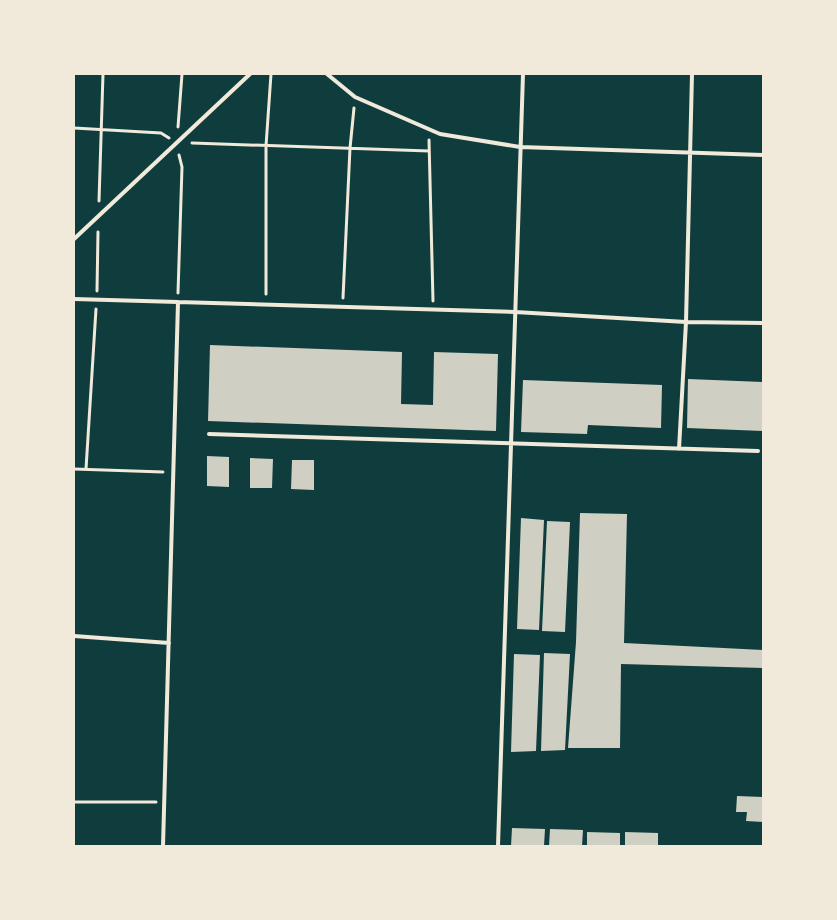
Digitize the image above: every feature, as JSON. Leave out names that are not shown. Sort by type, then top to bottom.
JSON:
[{"type":"lane","points":[[74,238],[250,74]]},
{"type":"lane","points":[[327,74],[355,98],[440,134],[520,147],[763,155]]},
{"type":"lane","points":[[498,846],[523,74]]},
{"type":"lane","points":[[679,449],[686,322],[692,74]]},
{"type":"lane","points":[[74,298],[433,309],[686,322],[763,323]]},
{"type":"lane","points":[[162,846],[178,302]]},
{"type":"lane","points":[[209,434],[511,445],[758,451]]},
{"type":"lane","points":[[74,636],[169,643]]},
{"type":"path","points":[[86,469],[97,299],[100,129],[103,74]]},
{"type":"path","points":[[178,302],[182,168],[176,142],[182,74]]},
{"type":"path","points":[[266,304],[266,146],[271,74]]},
{"type":"path","points":[[343,307],[350,148],[355,98]]},
{"type":"path","points":[[74,128],[161,133],[176,142],[429,151]]},
{"type":"path","points":[[428,129],[433,309]]},
{"type":"path","points":[[74,469],[174,472]]},
{"type":"path","points":[[74,802],[164,802]]},
{"type":"building","points":[[210,345],[402,352],[401,404],[433,405],[434,352],[498,354],[496,431],[208,421]]},
{"type":"building","points":[[688,379],[763,382],[763,431],[687,428]]},
{"type":"building","points":[[523,380],[662,385],[661,428],[588,425],[587,434],[521,432]]},
{"type":"building","points":[[207,456],[229,457],[229,487],[207,486]]},
{"type":"building","points":[[250,458],[273,459],[272,488],[250,488]]},
{"type":"building","points":[[292,460],[314,460],[314,490],[291,489]]},
{"type":"building","points":[[580,513],[627,514],[624,643],[763,650],[763,668],[621,664],[620,748],[568,748],[576,642]]},
{"type":"building","points":[[521,518],[544,520],[539,630],[517,629]]},
{"type":"building","points":[[547,521],[570,522],[565,632],[542,631]]},
{"type":"building","points":[[544,653],[570,654],[565,750],[541,751]]},
{"type":"building","points":[[514,654],[540,655],[536,751],[511,752]]},
{"type":"building","points":[[737,796],[763,797],[763,822],[746,821],[747,812],[736,812]]},
{"type":"building","points":[[512,828],[545,829],[544,846],[511,846]]},
{"type":"building","points":[[550,829],[583,830],[582,846],[549,846]]},
{"type":"building","points":[[587,832],[620,833],[620,846],[587,846]]},
{"type":"building","points":[[625,832],[658,833],[658,846],[625,846]]}]
